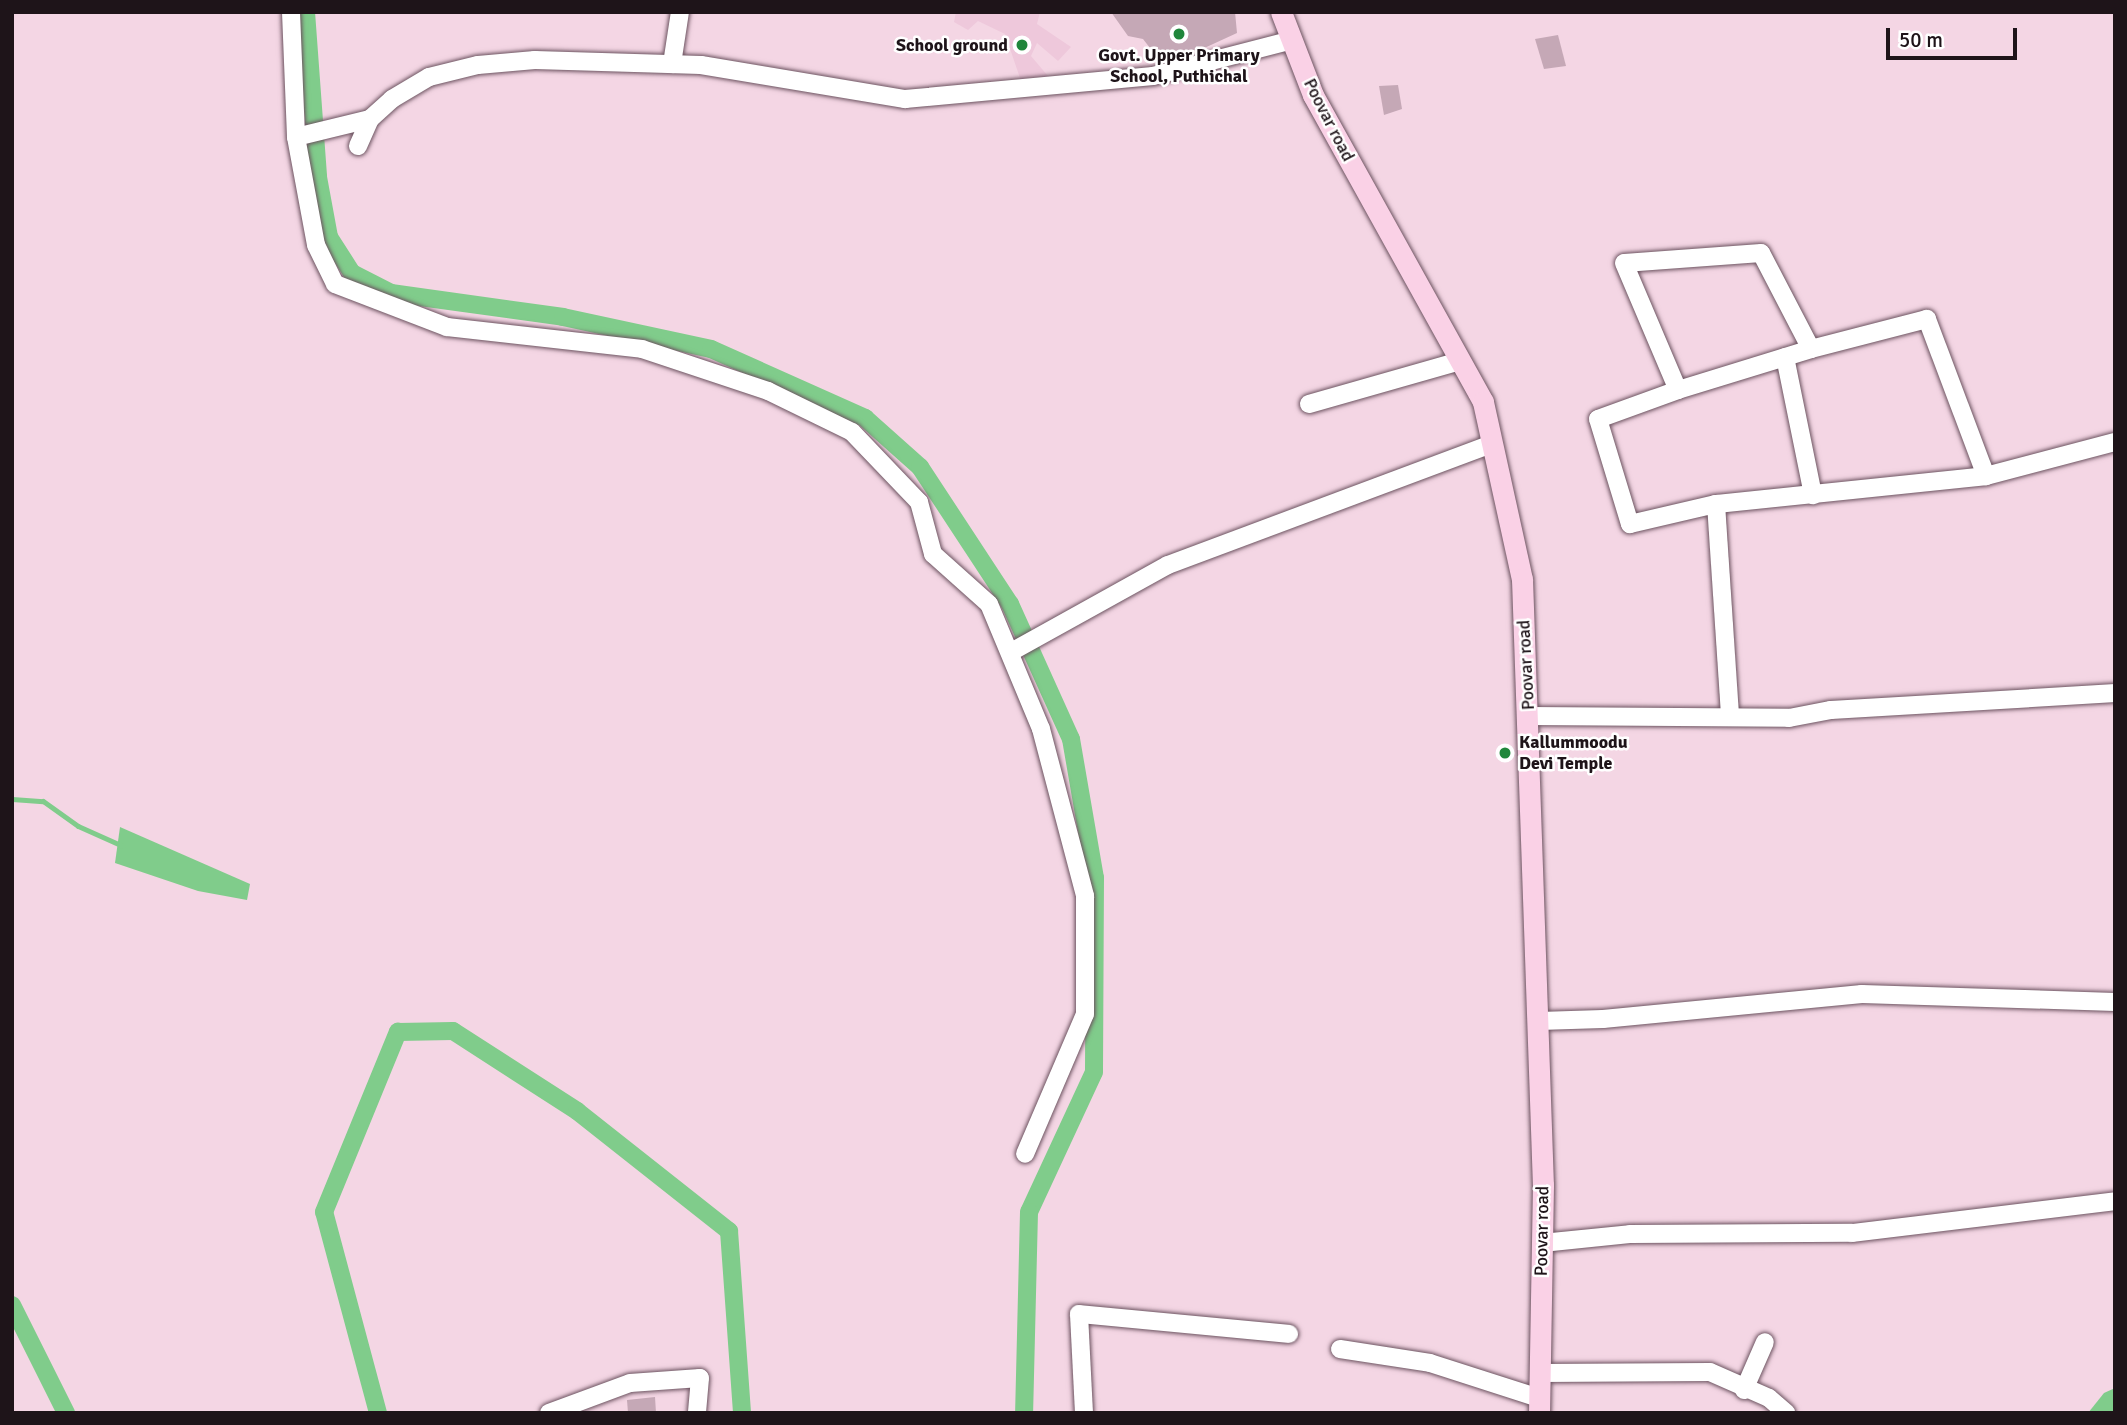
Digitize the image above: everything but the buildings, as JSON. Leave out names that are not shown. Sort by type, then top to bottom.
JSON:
[{"type":"main road","name":"Poovar road","points":[[1281,12],[1313,95],[1483,402],[1522,579],[1539,1021],[1542,1243],[1539,1405]]},
{"type":"street","points":[[291,12],[296,137],[316,245],[335,284],[447,327],[642,349],[768,391],[852,432],[919,502],[933,554],[989,604],[1013,651],[1041,729],[1084,896],[1085,1014],[1025,1154]]},
{"type":"street","points":[[672,64],[680,12]]},
{"type":"street","points":[[358,146],[370,119],[392,99],[450,69],[536,60],[672,64],[905,99],[1153,76],[1292,40]]},
{"type":"street","points":[[296,137],[370,119]]},
{"type":"street","points":[[1678,390],[1624,263],[1761,253],[1811,349]]},
{"type":"street","points":[[1986,476],[1927,319],[1811,349],[1678,390],[1598,419],[1630,524],[1716,504],[1986,476],[2115,442]]},
{"type":"street","points":[[1785,357],[1813,495]]},
{"type":"street","points":[[1309,404],[1460,361]]},
{"type":"street","points":[[1013,651],[1168,565],[1492,444]]},
{"type":"street","points":[[1716,504],[1730,717]]},
{"type":"street","points":[[1528,716],[1789,718],[1832,710],[2115,693]]},
{"type":"street","points":[[1539,1021],[1862,994],[2115,1002]]},
{"type":"street","points":[[1542,1243],[1630,1234],[1852,1233],[2115,1201]]},
{"type":"street","points":[[1084,1413],[1079,1314],[1289,1334]]},
{"type":"street","points":[[1744,1390],[1766,1342]]},
{"type":"street","points":[[1340,1349],[1430,1363],[1539,1405]]},
{"type":"street","points":[[1540,1373],[1710,1372],[1744,1390],[1769,1398],[1786,1413]]},
{"type":"street","points":[[549,1413],[630,1382],[700,1378],[696,1413]]},
{"type":"shaded area","name":"School ground","points":[[956,12],[1040,12],[1037,24],[1071,47],[1058,61],[1037,43],[1031,56],[1048,76],[1021,81],[1005,34],[978,21],[968,30],[954,22]]},
{"type":"shaded area","points":[[120,827],[250,884],[247,900],[198,891],[115,863]]},
{"type":"shaded area","points":[[2115,1388],[2115,1413],[2088,1413],[2104,1393]]},
{"type":"waterway","points":[[306,12],[318,177],[329,237],[352,273],[391,293],[563,317],[711,349],[865,418],[920,467],[1010,604],[1071,739],[1095,878],[1094,1072],[1029,1212],[1024,1413]]},
{"type":"waterway","points":[[12,799],[43,801],[78,826],[123,846]]},
{"type":"waterway","points":[[378,1413],[324,1212],[398,1032],[453,1031],[577,1111],[729,1231],[742,1413]]},
{"type":"waterway","points":[[12,1305],[66,1413]]},
{"type":"place","name":"Govt. Upper Primary School, Puthichal","points":[[1179,34]]},
{"type":"place","name":"School ground","points":[[1022,45]]},
{"type":"place","name":"Kallummoodu Devi Temple","points":[[1505,753]]}]
